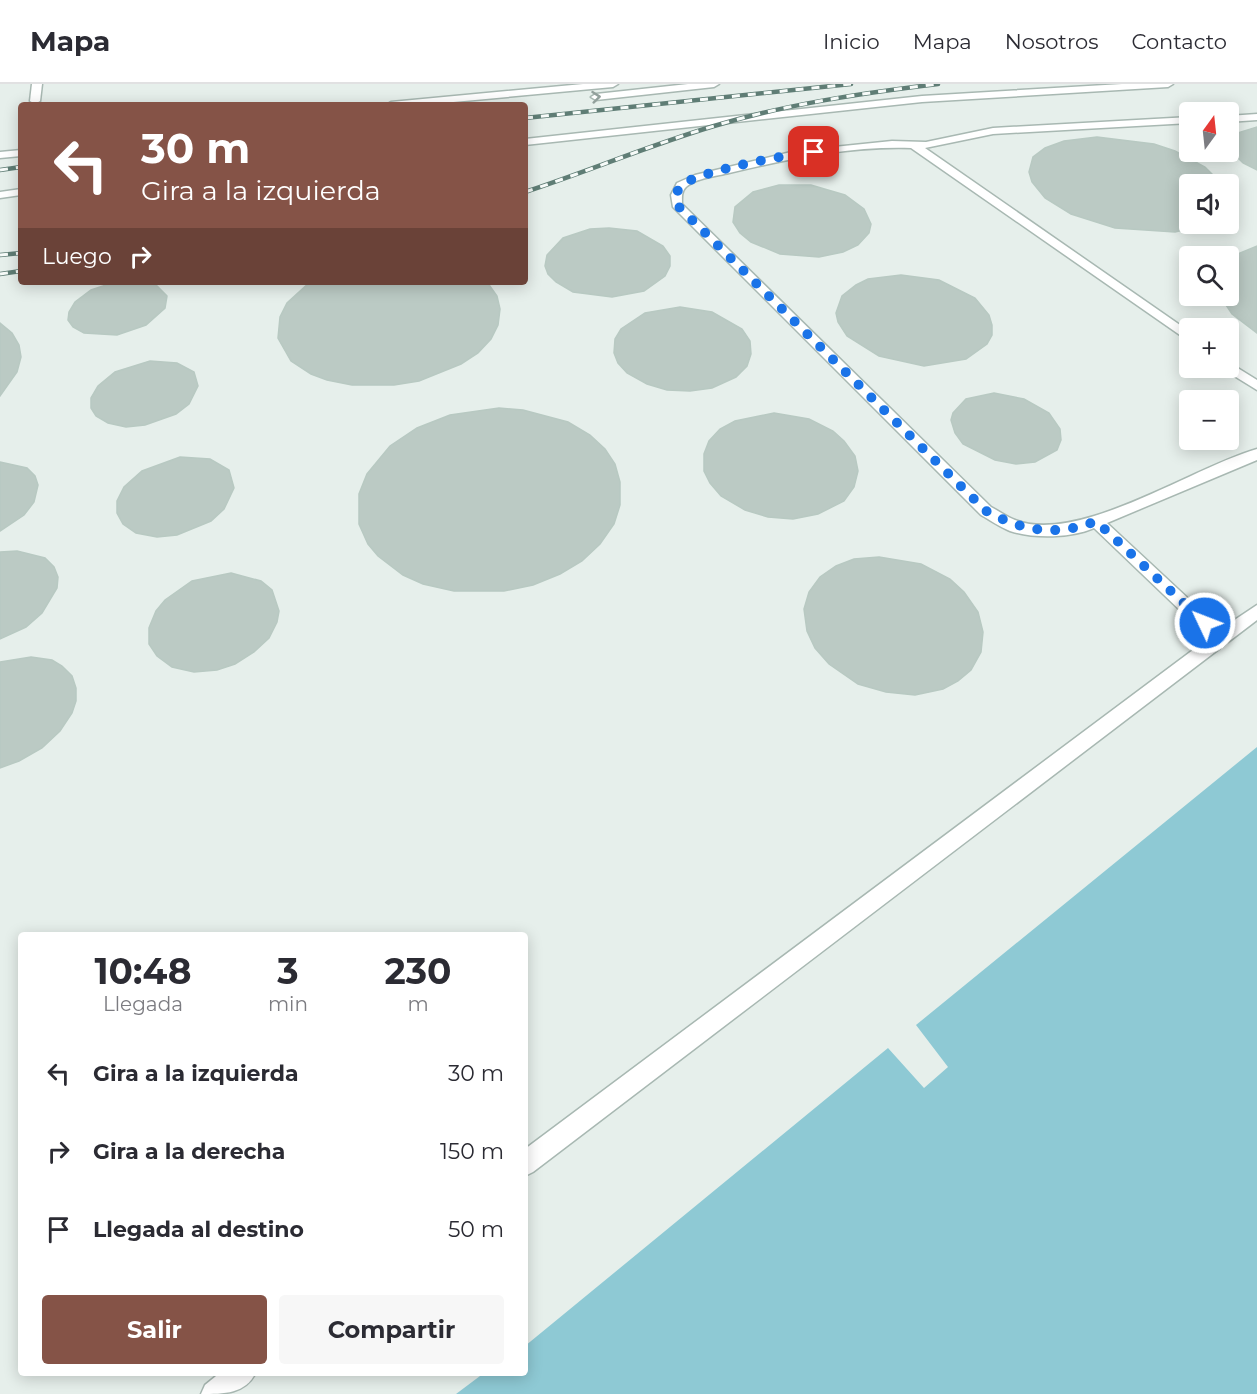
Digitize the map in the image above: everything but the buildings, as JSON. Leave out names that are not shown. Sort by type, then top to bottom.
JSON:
[{"type":"lane","points":[[35,101],[37,84]]},
{"type":"lane","points":[[423,102],[613,84]]},
{"type":"lane","points":[[581,98],[714,84]]},
{"type":"lane","points":[[528,142],[922,99],[1168,84]]},
{"type":"lane","points":[[1239,118],[1257,117]]},
{"type":"lane","points":[[1179,121],[993,131],[926,145],[914,144],[795,154],[699,177],[681,185],[676,195],[677,205],[986,511],[1013,526],[1041,530],[1082,527],[1257,454]]},
{"type":"lane","points":[[0,144],[15,142]]},
{"type":"lane","points":[[914,144],[1179,330]]},
{"type":"lane","points":[[0,156],[18,153]]},
{"type":"lane","points":[[0,195],[18,192]]},
{"type":"lane","points":[[1239,374],[1257,386]]},
{"type":"lane","points":[[1096,521],[1220,638]]},
{"type":"lane","points":[[528,1162],[1257,610]]},
{"type":"lane","points":[[214,1394],[238,1376]]},
{"type":"water","points":[[1257,747],[1257,1394],[456,1394],[480,1376],[528,1376],[528,1344],[888,1048],[924,1088],[948,1067],[916,1025]]},
{"type":"railway","points":[[528,118],[851,84]]},
{"type":"railway","points":[[528,191],[666,141],[742,118],[825,100],[938,84]]},
{"type":"railway","points":[[0,170],[18,167]]},
{"type":"railway","points":[[0,255],[18,253]]},
{"type":"railway","points":[[0,274],[18,271]]},
{"type":"route","points":[[814,152],[795,154],[699,177],[681,185],[676,195],[677,205],[688,219],[986,511],[1013,526],[1041,530],[1082,527],[1096,521],[1205,623]]}]
